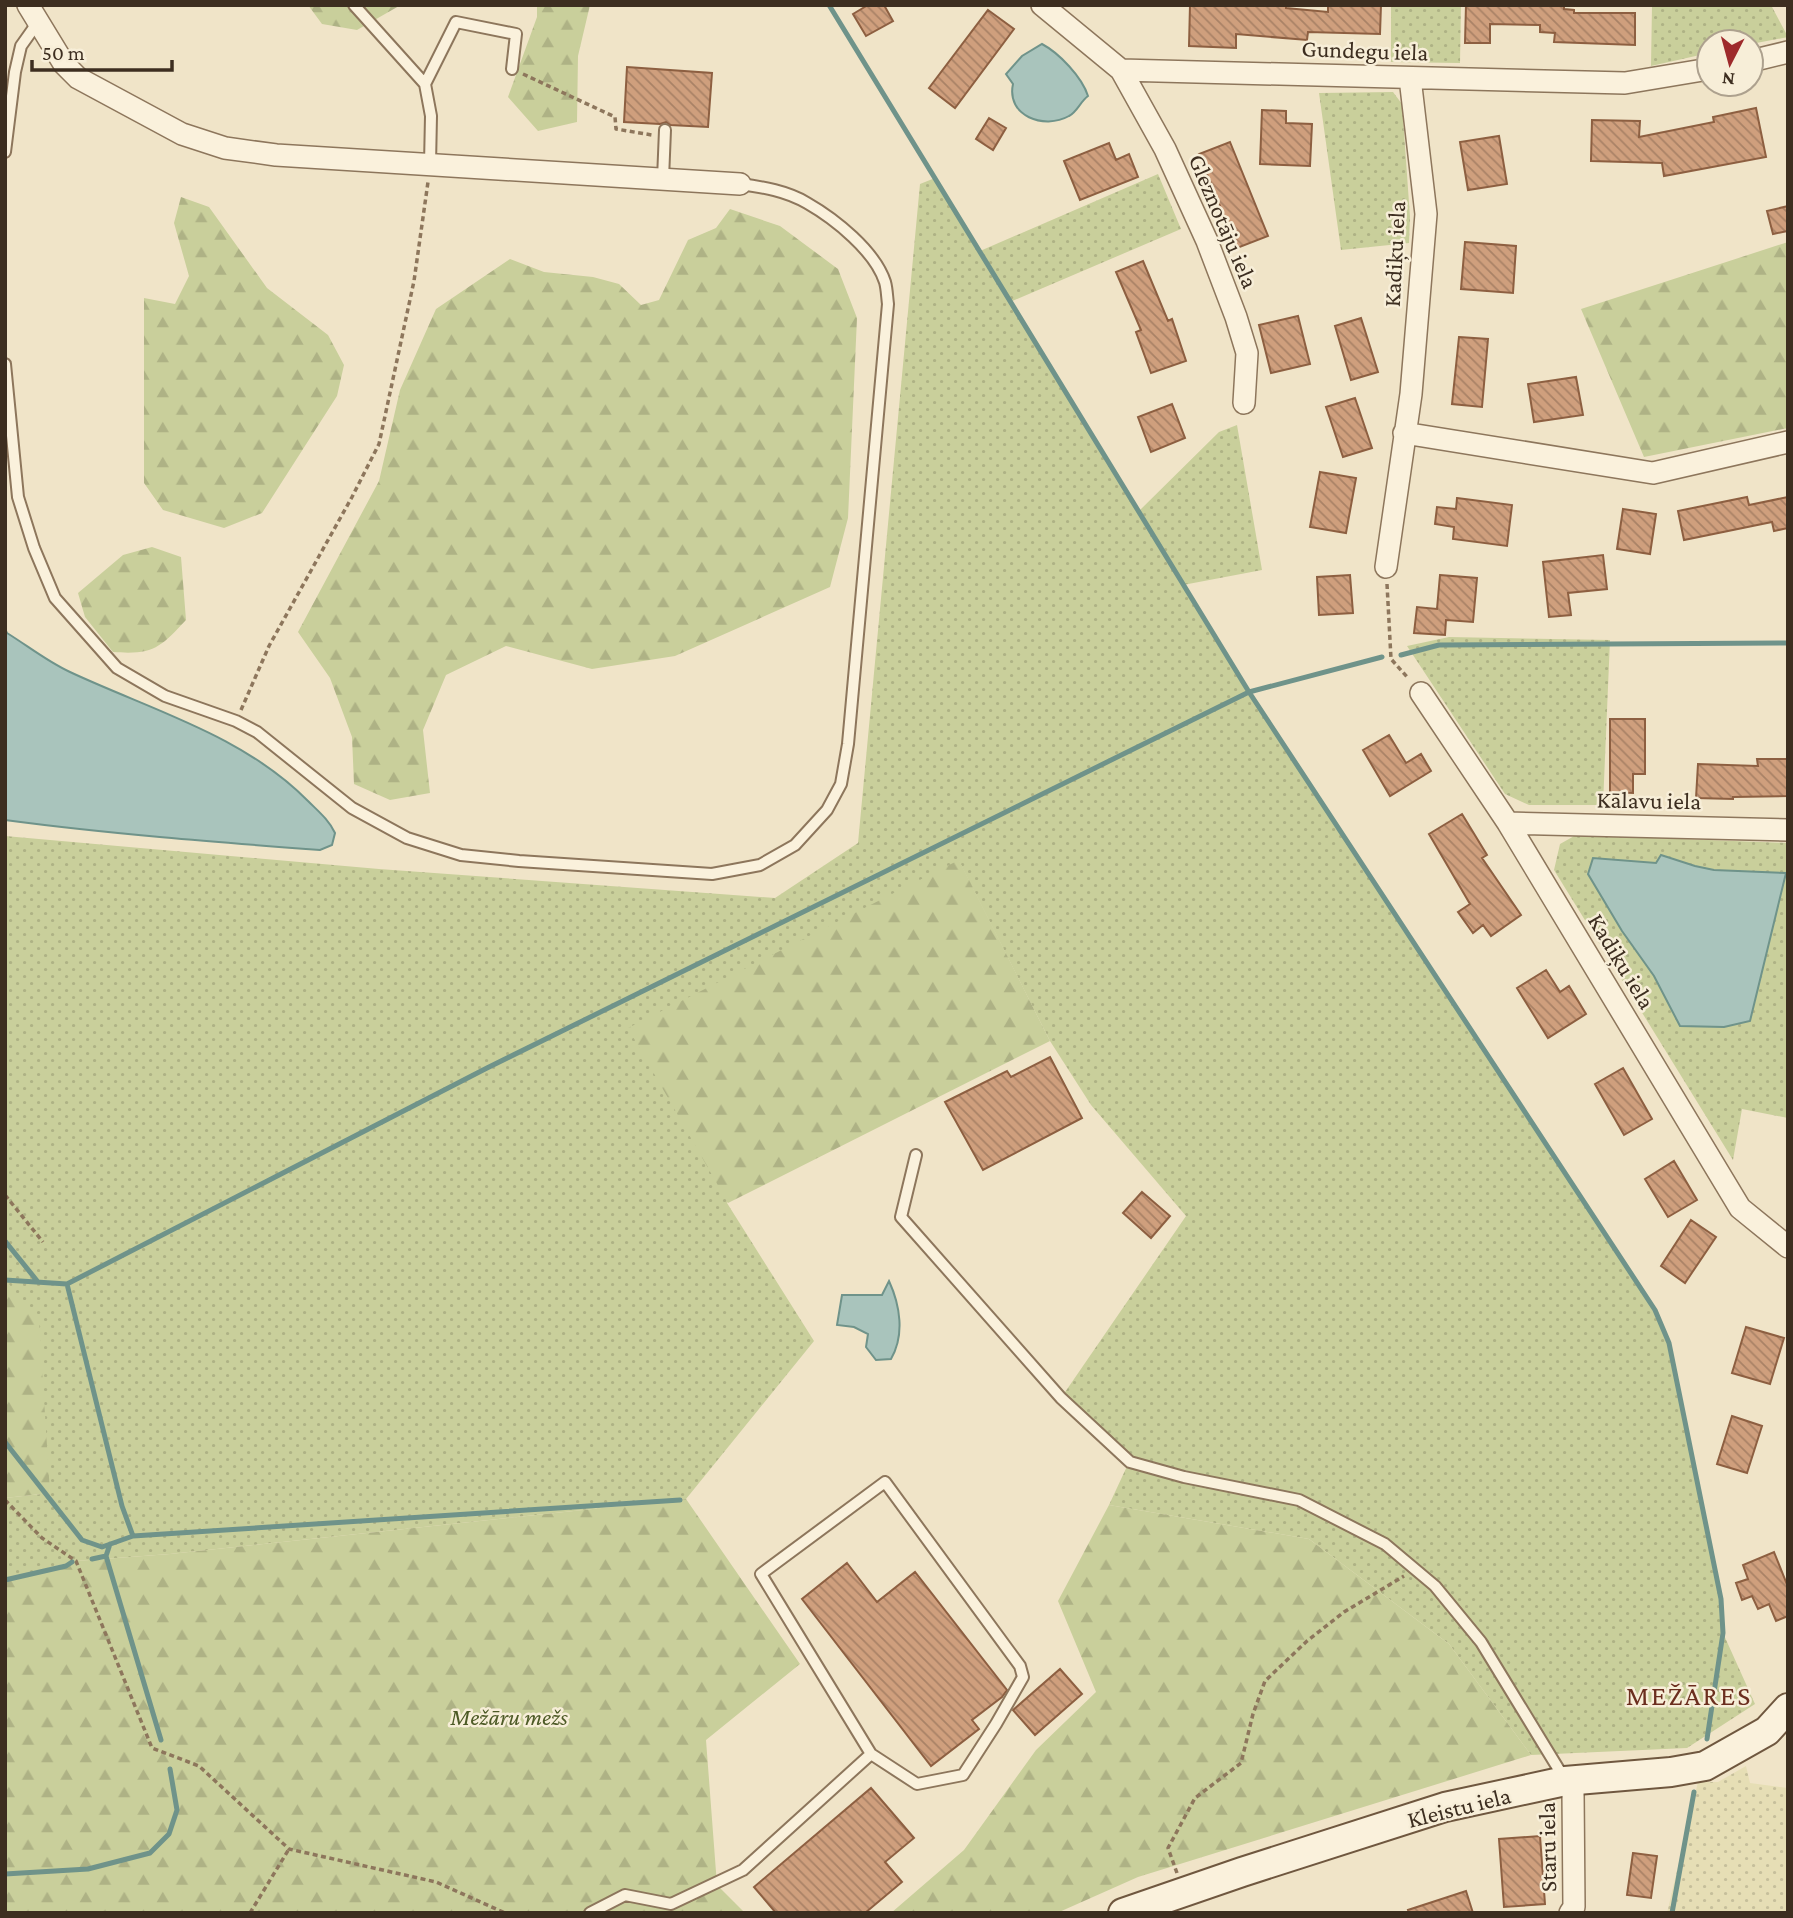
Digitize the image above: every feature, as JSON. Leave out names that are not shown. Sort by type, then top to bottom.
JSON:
[{"type":"street","points":[[1042,5],[1121,70]]},
{"type":"street","points":[[33,14],[64,64],[78,78],[182,134],[225,148],[276,155],[740,184]]},
{"type":"street","points":[[1765,57],[1788,51]]},
{"type":"street","name":"Gundegu iela","points":[[1121,70],[1625,83],[1695,71]]},
{"type":"street","name":"Gleznotāju iela","points":[[1121,70],[1170,161],[1208,242],[1236,317],[1247,353],[1244,403]]},
{"type":"street","name":"Kadiķu iela","points":[[1385,568],[1411,394],[1426,214],[1410,78]]},
{"type":"street","points":[[1404,433],[1653,473],[1788,442]]},
{"type":"street","name":"Kadiķu iela","points":[[1420,693],[1508,822],[1740,1208],[1788,1247]]},
{"type":"street","name":"Kālavu iela","points":[[1508,822],[1788,830]]},
{"type":"street","name":"Kleistu iela","points":[[1123,1913],[1445,1807],[1565,1781],[1671,1772],[1705,1766],[1767,1731],[1788,1708]]},
{"type":"street","name":"Staru iela","points":[[1565,1781],[1573,1792],[1574,1906],[1570,1913]]},
{"type":"lane","points":[[354,5],[425,84],[432,116],[430,164]]},
{"type":"lane","points":[[5,152],[15,72],[33,14]]},
{"type":"lane","points":[[425,84],[456,22],[516,34],[512,69]]},
{"type":"lane","points":[[663,179],[665,134]]},
{"type":"lane","points":[[5,364],[18,497],[34,548],[55,598],[117,668],[165,696],[236,721],[257,732],[352,808],[407,838],[461,855],[712,874],[760,865],[795,845],[827,810],[841,784],[849,730],[888,304],[884,281],[869,253],[846,232],[806,202],[768,188],[740,184]]},
{"type":"lane","points":[[916,1155],[901,1217],[1061,1398],[1130,1462],[1184,1477],[1299,1500],[1385,1544],[1435,1586],[1481,1642],[1565,1781]]},
{"type":"lane","points":[[885,1482],[1020,1666],[1023,1677],[963,1775],[917,1784],[872,1754],[761,1574],[885,1482]]},
{"type":"lane","points":[[590,1913],[625,1895],[671,1904],[743,1870],[872,1754]]},
{"type":"path","points":[[512,69],[615,117],[616,129],[665,134]]},
{"type":"path","points":[[236,721],[269,646],[379,444],[414,281],[430,164]]},
{"type":"path","points":[[1385,568],[1391,659],[1420,693]]},
{"type":"path","points":[[5,1195],[43,1242]]},
{"type":"path","points":[[5,1500],[42,1538],[76,1561],[152,1748],[199,1766],[289,1849],[436,1882],[505,1913]]},
{"type":"path","points":[[1184,1891],[1168,1848],[1195,1798],[1241,1763],[1253,1714],[1265,1681],[1307,1641],[1344,1612],[1416,1569]]},
{"type":"path","points":[[250,1913],[289,1849]]},
{"type":"shaded area","points":[[1746,1766],[1750,1783],[1788,1788],[1788,1913],[1667,1913],[1698,1782],[1718,1782]]},
{"type":"green space","points":[[308,5],[399,6],[357,30],[322,24]]},
{"type":"green space","points":[[537,5],[590,5],[578,56],[577,122],[538,131],[508,97],[537,17]]},
{"type":"green space","points":[[1391,5],[1461,5],[1460,63],[1391,62]]},
{"type":"green space","points":[[1652,5],[1771,5],[1788,37],[1765,41],[1765,28],[1695,28],[1695,56],[1651,66]]},
{"type":"green space","points":[[1393,92],[1402,104],[1410,217],[1409,243],[1341,250],[1319,93]]},
{"type":"green space","points":[[1158,174],[1181,229],[1010,302],[1139,511],[1219,432],[1237,425],[1262,570],[1183,585],[1249,692],[1655,1310],[1669,1343],[1721,1599],[1723,1633],[1755,1704],[1687,1748],[1531,1755],[1449,1644],[1309,1539],[1109,1505],[1129,1462],[1061,1398],[1186,1216],[1091,1105],[1050,1041],[959,861],[727,1203],[814,1341],[686,1499],[170,1554],[76,1561],[5,1579],[5,1498],[50,1493],[5,1279],[5,836],[379,869],[775,898],[858,843],[920,184],[935,178],[980,251]]},
{"type":"green space","points":[[181,197],[209,207],[267,288],[328,335],[344,365],[337,396],[262,513],[224,528],[163,510],[144,483],[144,298],[175,304],[189,276],[174,223]]},
{"type":"green space","points":[[730,209],[780,226],[838,269],[857,318],[848,518],[830,587],[675,656],[592,669],[506,646],[446,675],[423,730],[430,793],[390,800],[354,784],[352,737],[330,678],[298,632],[379,481],[400,390],[436,309],[510,259],[544,272],[593,277],[619,284],[641,305],[659,300],[688,240],[716,228]]},
{"type":"green space","points":[[1788,242],[1788,428],[1644,457],[1581,309]]},
{"type":"green space","points":[[152,547],[181,557],[186,620],[155,648],[138,652],[113,652],[85,617],[78,593],[123,555]]},
{"type":"green space","points":[[1449,637],[1610,640],[1603,805],[1529,805],[1505,794],[1407,646]]},
{"type":"green space","points":[[1576,835],[1788,843],[1788,1118],[1742,1109],[1733,1160],[1554,870],[1560,844]]},
{"type":"green space","points":[[959,860],[1050,1041],[728,1203],[628,1028]]},
{"type":"green space","points":[[5,1279],[39,1321],[50,1493],[5,1498]]},
{"type":"green space","name":"Mežāru mežs","points":[[686,1499],[800,1664],[706,1740],[717,1885],[745,1913],[5,1913],[5,1579],[76,1561],[170,1554]]},
{"type":"green space","points":[[1109,1505],[1309,1539],[1449,1644],[1531,1755],[1138,1877],[1057,1913],[891,1913],[964,1850],[1036,1750],[1096,1692],[1058,1601]]},
{"type":"water","points":[[1042,44],[1069,66],[1081,81],[1088,96],[1072,114],[1059,120],[1038,120],[1021,112],[1012,95],[1013,84],[1006,74],[1022,56]]},
{"type":"water","points":[[5,629],[7,633],[62,668],[195,726],[255,758],[282,778],[323,816],[335,833],[332,845],[320,850],[202,841],[5,820]]},
{"type":"water","points":[[1661,855],[1714,870],[1786,873],[1750,1021],[1724,1027],[1680,1026],[1654,976],[1622,931],[1588,874],[1593,858],[1656,863]]},
{"type":"water","points":[[889,1281],[898,1310],[898,1340],[891,1359],[876,1360],[866,1347],[868,1334],[854,1327],[837,1325],[842,1295],[882,1295]]},
{"type":"building","points":[[868,5],[884,5],[893,21],[866,36],[853,14]]},
{"type":"building","points":[[1190,5],[1286,5],[1286,8],[1328,12],[1328,5],[1381,5],[1380,34],[1308,32],[1307,40],[1236,34],[1236,48],[1189,46]]},
{"type":"building","points":[[1466,5],[1564,5],[1564,9],[1574,10],[1574,13],[1635,13],[1635,45],[1554,42],[1555,33],[1540,32],[1540,25],[1490,24],[1490,43],[1465,43]]},
{"type":"building","points":[[988,10],[1014,29],[955,108],[929,88]]},
{"type":"building","points":[[627,67],[712,73],[708,127],[670,125],[666,122],[624,122]]},
{"type":"building","points":[[1756,108],[1766,157],[1664,176],[1662,163],[1591,161],[1592,120],[1640,121],[1639,137],[1714,122],[1713,117]]},
{"type":"building","points":[[1262,110],[1286,111],[1286,123],[1312,124],[1310,166],[1260,164]]},
{"type":"building","points":[[989,118],[1006,128],[993,150],[976,139]]},
{"type":"building","points":[[1499,136],[1507,184],[1468,190],[1460,142]]},
{"type":"building","points":[[1230,142],[1268,236],[1237,248],[1199,154]]},
{"type":"building","points":[[1109,143],[1116,160],[1129,154],[1138,177],[1080,200],[1064,161]]},
{"type":"building","points":[[1788,206],[1788,231],[1773,234],[1767,211]]},
{"type":"building","points":[[1465,242],[1516,246],[1513,293],[1461,289]]},
{"type":"building","points":[[1143,261],[1168,321],[1172,319],[1186,361],[1151,373],[1136,332],[1141,330],[1116,272]]},
{"type":"building","points":[[1298,316],[1310,364],[1271,373],[1259,325]]},
{"type":"building","points":[[1361,318],[1378,372],[1351,380],[1335,326]]},
{"type":"building","points":[[1459,337],[1488,339],[1482,407],[1452,404]]},
{"type":"building","points":[[1576,377],[1583,415],[1534,422],[1528,384]]},
{"type":"building","points":[[1355,398],[1372,448],[1343,457],[1326,407]]},
{"type":"building","points":[[1172,404],[1185,438],[1151,452],[1138,417]]},
{"type":"building","points":[[1320,472],[1356,478],[1346,533],[1310,527]]},
{"type":"building","points":[[1747,497],[1749,505],[1788,497],[1788,528],[1774,531],[1772,522],[1684,540],[1678,511]]},
{"type":"building","points":[[1457,498],[1512,505],[1507,546],[1453,539],[1454,527],[1435,524],[1437,507],[1456,509]]},
{"type":"building","points":[[1623,509],[1656,514],[1650,554],[1617,549]]},
{"type":"building","points":[[1603,555],[1607,589],[1568,593],[1571,615],[1549,617],[1543,562]]},
{"type":"building","points":[[1350,575],[1353,613],[1319,615],[1317,577]]},
{"type":"building","points":[[1440,575],[1477,578],[1473,622],[1446,620],[1445,635],[1414,633],[1417,607],[1437,609]]},
{"type":"building","points":[[1610,719],[1645,719],[1645,774],[1633,774],[1633,793],[1610,792]]},
{"type":"building","points":[[1389,735],[1406,763],[1421,754],[1431,771],[1390,796],[1363,750]]},
{"type":"building","points":[[1757,759],[1788,759],[1788,796],[1696,798],[1698,764],[1758,766]]},
{"type":"building","points":[[1462,814],[1487,855],[1482,858],[1521,915],[1491,936],[1483,925],[1473,933],[1458,912],[1470,904],[1429,834]]},
{"type":"building","points":[[1546,970],[1560,992],[1569,986],[1586,1014],[1548,1038],[1517,988]]},
{"type":"building","points":[[1050,1057],[1082,1118],[983,1170],[945,1102],[1007,1071],[1011,1077]]},
{"type":"building","points":[[1623,1068],[1652,1119],[1624,1135],[1595,1084]]},
{"type":"building","points":[[1674,1161],[1697,1200],[1668,1217],[1645,1179]]},
{"type":"building","points":[[1142,1192],[1170,1216],[1151,1238],[1123,1213]]},
{"type":"building","points":[[1691,1220],[1716,1237],[1685,1283],[1661,1266]]},
{"type":"building","points":[[1746,1327],[1784,1338],[1770,1384],[1732,1373]]},
{"type":"building","points":[[1732,1416],[1762,1426],[1747,1473],[1717,1464]]},
{"type":"building","points":[[1774,1552],[1788,1587],[1788,1616],[1776,1621],[1769,1604],[1758,1609],[1752,1596],[1742,1600],[1736,1583],[1748,1579],[1743,1565]]},
{"type":"building","points":[[847,1563],[877,1602],[915,1572],[1007,1690],[972,1720],[979,1729],[931,1766],[802,1599]]},
{"type":"building","points":[[1060,1669],[1082,1694],[1035,1735],[1013,1710]]},
{"type":"building","points":[[871,1788],[914,1838],[885,1862],[902,1882],[865,1913],[776,1913],[754,1887]]},
{"type":"building","points":[[1540,1836],[1545,1904],[1504,1907],[1499,1839]]},
{"type":"building","points":[[1633,1853],[1657,1856],[1651,1898],[1627,1895]]},
{"type":"building","points":[[1466,1891],[1473,1913],[1409,1913],[1408,1910]]},
{"type":"waterway","points":[[829,5],[1249,692],[1655,1310],[1669,1343],[1721,1599],[1723,1633],[1707,1739]]},
{"type":"waterway","points":[[1401,655],[1439,645],[1788,643]]},
{"type":"waterway","points":[[5,1280],[67,1284],[487,1068],[1249,692],[1382,657]]},
{"type":"waterway","points":[[5,1241],[38,1282]]},
{"type":"waterway","points":[[67,1284],[122,1506],[133,1536],[680,1500]]},
{"type":"waterway","points":[[5,1442],[82,1540],[102,1547],[133,1536]]},
{"type":"waterway","points":[[110,1544],[106,1556],[161,1740]]},
{"type":"waterway","points":[[92,1559],[106,1556]]},
{"type":"waterway","points":[[5,1580],[66,1566],[72,1562]]},
{"type":"waterway","points":[[5,1874],[88,1869],[150,1853],[169,1834],[177,1810],[170,1769]]},
{"type":"waterway","points":[[1672,1913],[1694,1792]]},
{"type":"district","name":"MEŽĀRES","points":[[1689,1695]]}]
